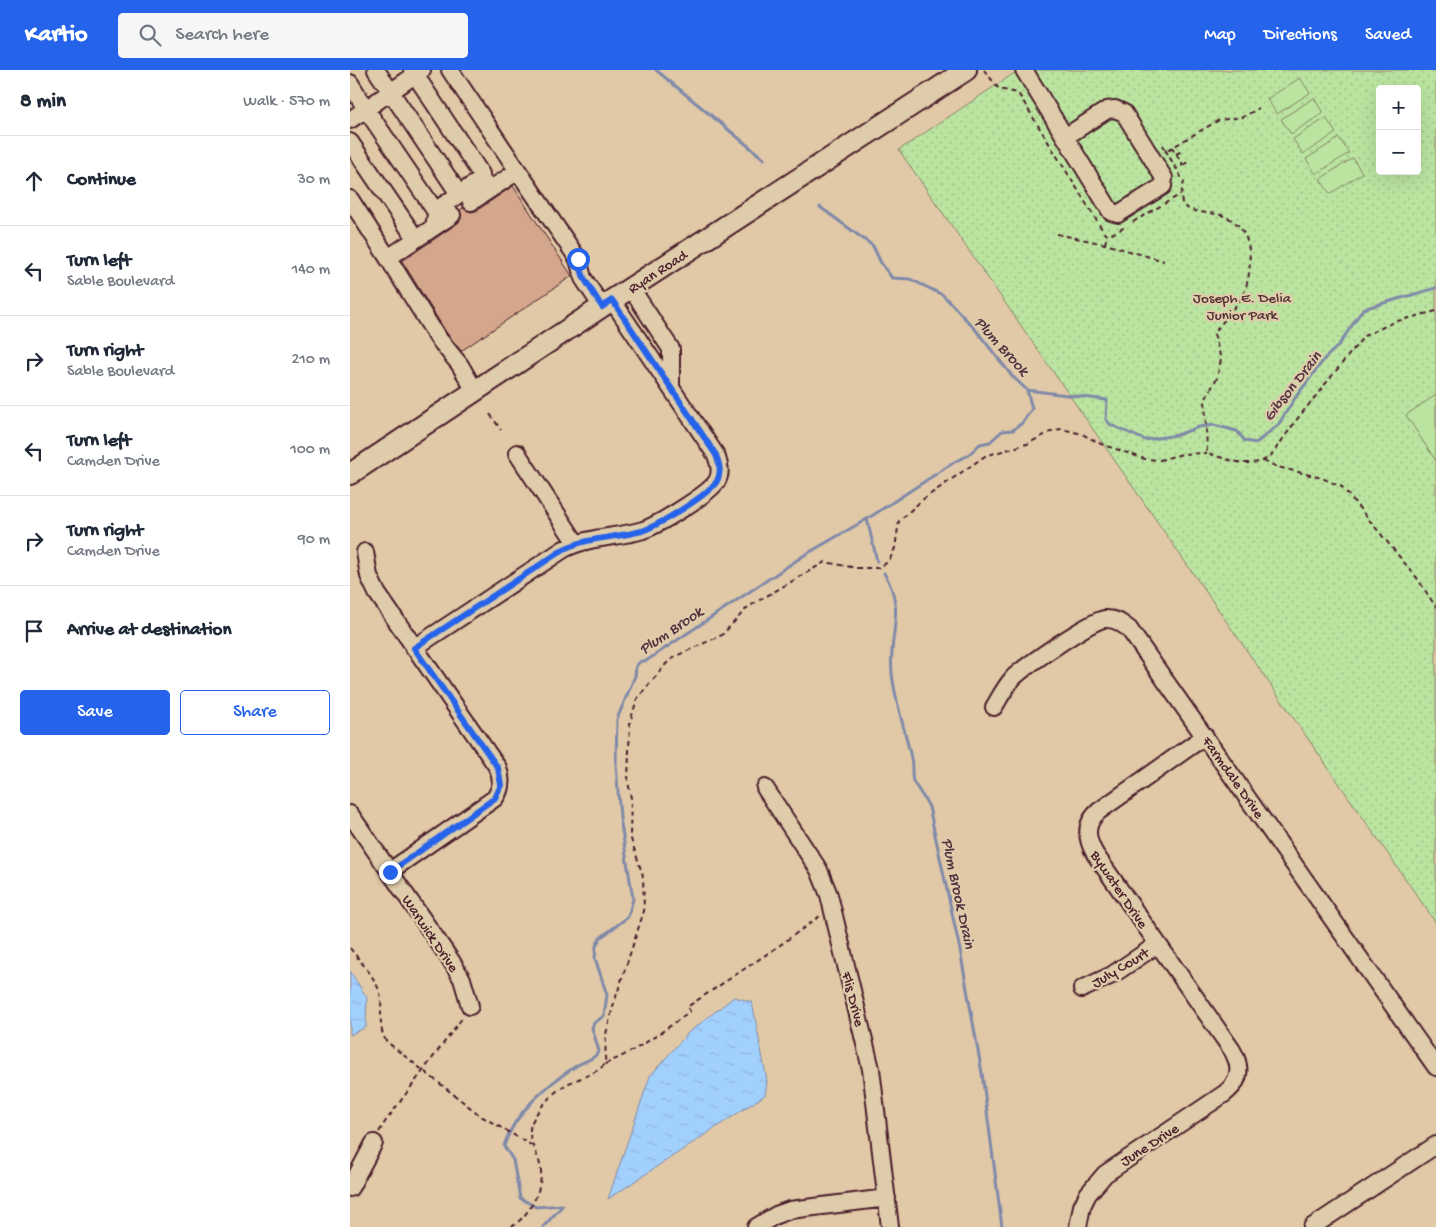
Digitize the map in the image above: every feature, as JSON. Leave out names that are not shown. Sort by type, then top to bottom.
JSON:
[{"type":"main road","name":"Ryan Road","points":[[350,474],[966,70]]},
{"type":"street","points":[[376,70],[465,198]]},
{"type":"street","points":[[414,648],[576,543],[651,528],[707,491],[718,480],[720,472],[716,455],[671,387],[607,304],[584,278],[578,259],[450,70]]},
{"type":"street","points":[[1024,70],[1111,212],[1118,214],[1163,186],[1164,178],[1124,113],[1115,109],[1107,110],[1065,136]]},
{"type":"street","points":[[350,120],[416,72],[488,185]]},
{"type":"street","points":[[350,84],[441,218]]},
{"type":"street","points":[[350,142],[416,239]]},
{"type":"street","points":[[388,258],[416,239],[465,198],[518,171]]},
{"type":"street","points":[[350,199],[438,338],[460,364],[475,391]]},
{"type":"street","points":[[631,288],[671,349],[671,387]]},
{"type":"street","points":[[517,453],[576,543]]},
{"type":"street","points":[[365,552],[369,576],[373,586],[498,768],[501,785],[495,798],[390,872]]},
{"type":"street","name":"Farmdale Drive","points":[[994,707],[1007,686],[1022,670],[1096,622],[1111,619],[1120,622],[1134,635],[1436,1067]]},
{"type":"street","name":"Bywater Drive","points":[[1205,736],[1098,811],[1093,816],[1087,829],[1090,846],[1237,1058],[1239,1074]]},
{"type":"street","name":"Flis Drive","points":[[765,788],[819,870],[834,912],[871,1069],[890,1227]]},
{"type":"street","name":"Warwick Drive","points":[[350,814],[452,962],[462,979],[470,1006]]},
{"type":"street","name":"July Court","points":[[1082,989],[1112,975],[1158,944]]},
{"type":"street","name":"June Drive","points":[[1078,1227],[1082,1206],[1088,1194],[1105,1174],[1224,1094],[1236,1082],[1239,1074]]},
{"type":"street","points":[[350,1188],[374,1143]]},
{"type":"street","points":[[1312,1227],[1436,1145]]},
{"type":"street","points":[[756,1227],[776,1214],[790,1210],[887,1198]]},
{"type":"path","points":[[984,70],[993,82]]},
{"type":"path","points":[[1166,151],[1218,120],[1243,117],[1258,108]]},
{"type":"path","points":[[1163,145],[1184,182],[1181,194],[1182,204],[1188,210],[1223,215],[1236,223],[1246,235],[1250,254],[1245,290],[1214,334],[1221,359],[1217,378],[1206,400],[1207,453]]},
{"type":"path","points":[[1172,147],[1183,165]]},
{"type":"path","points":[[1176,154],[1182,151]]},
{"type":"path","points":[[1177,169],[1188,162]]},
{"type":"path","points":[[1056,234],[1105,244],[1164,261]]},
{"type":"path","points":[[1105,244],[1107,235]]},
{"type":"path","points":[[604,1064],[606,1034],[614,1003],[644,911],[643,876],[630,836],[631,798],[628,781],[630,722],[636,699],[666,664],[674,657],[722,635],[748,607],[824,562],[856,568],[877,568],[885,564],[890,559],[895,548],[899,521],[922,500],[985,456],[1026,444],[1046,432],[1062,429],[1082,434],[1101,444],[1145,458],[1160,460],[1182,454],[1207,453],[1246,464],[1263,461],[1275,451],[1298,418],[1364,336],[1394,322],[1436,311]]},
{"type":"path","points":[[490,414],[501,430]]},
{"type":"path","points":[[1263,461],[1278,467],[1322,478],[1342,487],[1417,578],[1436,606]]},
{"type":"path","points":[[511,1227],[528,1212],[541,1172],[529,1130],[533,1120],[546,1102],[562,1087],[592,1073],[604,1064],[634,1052],[690,1012],[687,1007],[776,948],[820,915],[834,912]]},
{"type":"path","points":[[350,948],[371,976],[380,993],[383,1036],[481,1116],[533,1146]]},
{"type":"path","points":[[374,1143],[385,1122],[470,1006]]},
{"type":"green space","name":"Joseph E. Delia Junior Park","points":[[1019,70],[1436,70],[1436,923],[899,150]]},
{"type":"green space","points":[[1300,78],[1310,93],[1277,114],[1267,99]]},
{"type":"green space","points":[[1314,98],[1323,113],[1291,134],[1281,119]]},
{"type":"green space","points":[[1326,118],[1336,133],[1303,154],[1293,139]]},
{"type":"green space","points":[[1339,138],[1349,153],[1316,174],[1306,159]]},
{"type":"green space","points":[[1353,158],[1362,173],[1330,194],[1320,179]]},
{"type":"green space","points":[[1436,395],[1436,461],[1406,415]]},
{"type":"water","points":[[350,971],[367,998],[366,1027],[350,1035]]},
{"type":"water","points":[[734,997],[752,1002],[767,1081],[765,1095],[608,1199],[650,1076],[688,1033]]},
{"type":"building","points":[[513,186],[572,276],[461,351],[446,332],[402,261],[458,223],[461,219],[460,210],[463,208],[471,212],[476,211]]},
{"type":"waterway","name":"Plum Brook","points":[[656,70],[764,159]]},
{"type":"waterway","name":"Plum Brook","points":[[543,1227],[563,1205],[536,1207],[520,1198],[513,1160],[504,1146],[516,1122],[533,1100],[554,1081],[592,1058],[599,1051],[592,1028],[594,1023],[604,1016],[607,995],[595,958],[596,946],[600,938],[628,917],[633,899],[620,818],[616,764],[617,719],[635,676],[636,666],[803,556],[867,519],[956,461],[967,456],[980,444],[990,442],[1002,431],[1013,430],[1022,423],[1032,409],[1027,390],[1012,376],[975,329],[943,295],[910,279],[892,278],[881,263],[873,246],[820,207]]},
{"type":"waterway","name":"Gibson Drain","points":[[1027,390],[1107,400],[1106,420],[1111,425],[1145,440],[1177,435],[1199,427],[1214,425],[1237,431],[1245,441],[1256,443],[1278,425],[1295,398],[1325,358],[1338,346],[1363,309],[1436,288]]},
{"type":"waterway","name":"Plum Brook Drain","points":[[867,519],[877,561]]},
{"type":"waterway","name":"Plum Brook Drain","points":[[884,573],[891,587],[896,611],[891,659],[893,684],[911,758],[913,781],[929,807],[960,950],[982,1073],[1002,1227]]},
{"type":"route","points":[[390,872],[495,798],[499,793],[501,785],[501,776],[498,768],[414,648],[564,549],[576,543],[651,528],[707,491],[718,480],[720,472],[716,455],[612,300],[602,307],[584,278],[578,259]]}]
